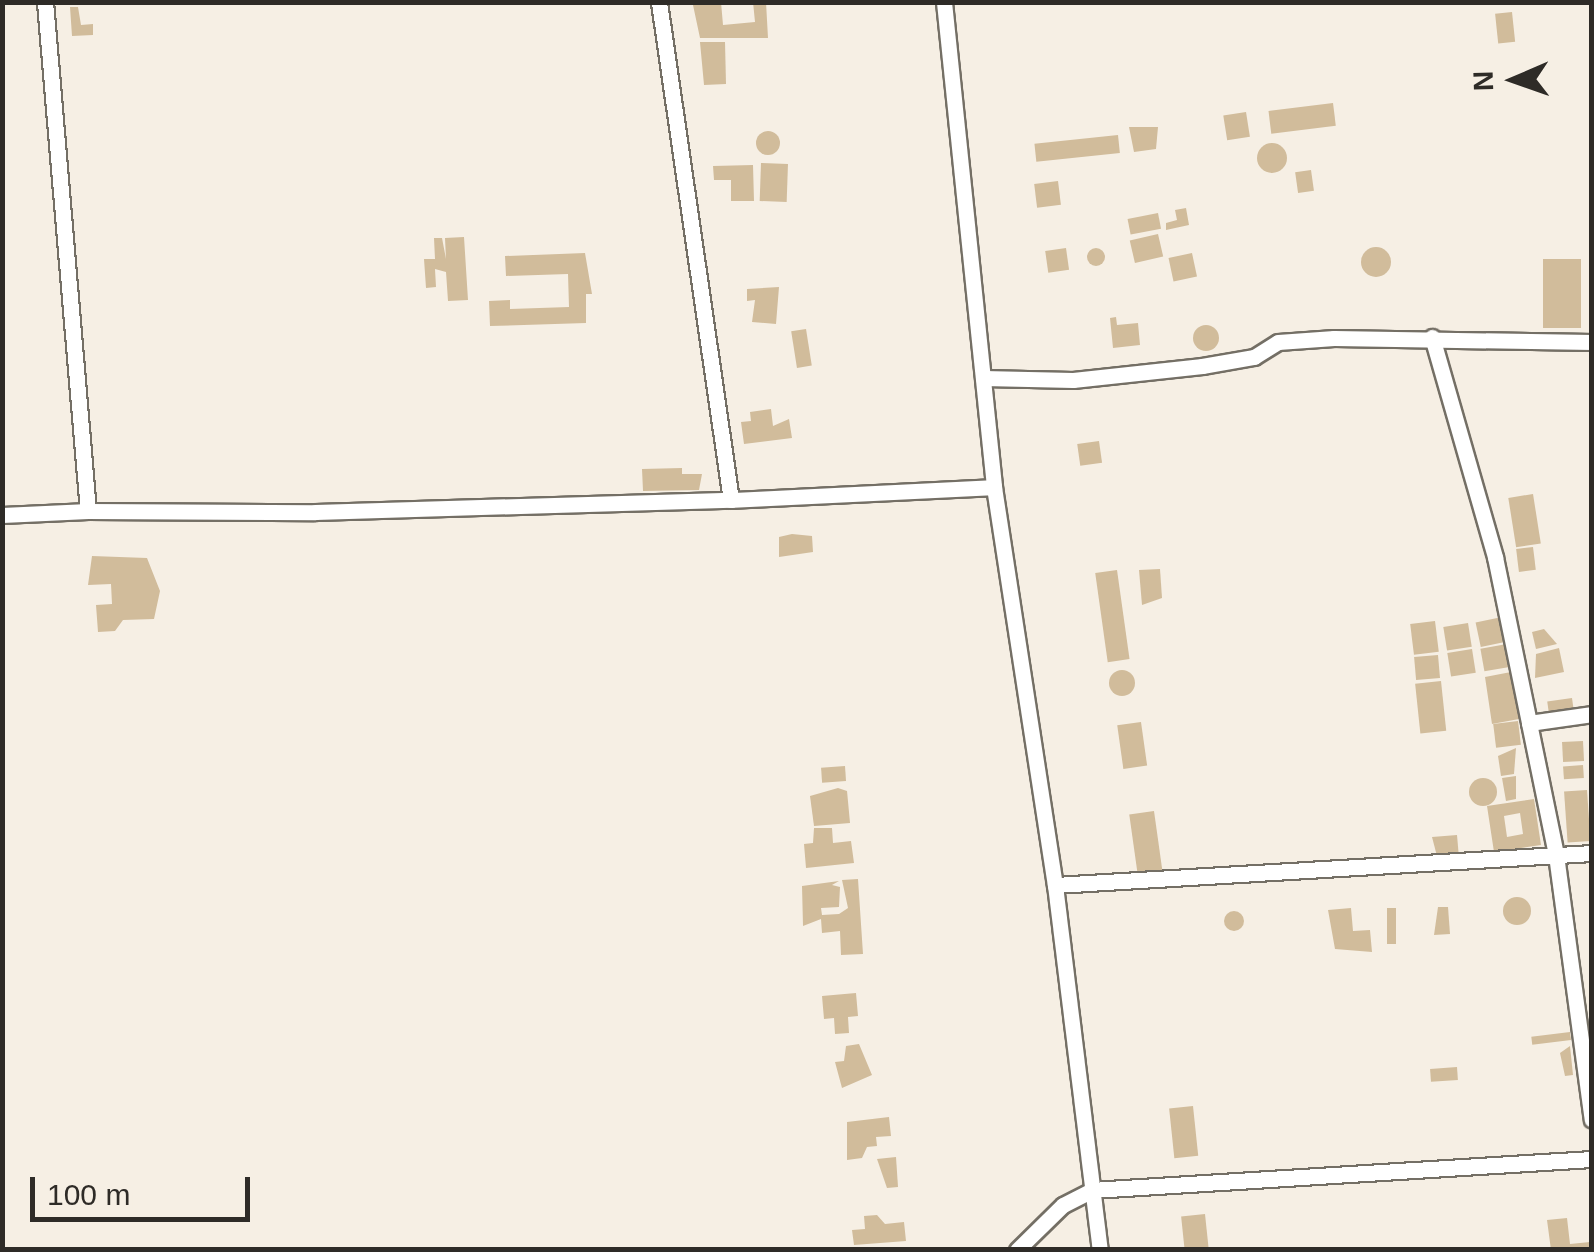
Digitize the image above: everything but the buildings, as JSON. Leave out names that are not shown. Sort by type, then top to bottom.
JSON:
[{"type":"street","points":[[46,2],[88,510]]},
{"type":"street","points":[[659,2],[731,500]]},
{"type":"street","points":[[944,2],[994,487],[1054,886],[1100,1250]]},
{"type":"street","points":[[984,378],[1106,377],[1254,357],[1278,342],[1432,336],[1592,342]]},
{"type":"street","points":[[1432,336],[1491,539],[1530,723],[1556,855],[1592,1120]]},
{"type":"street","points":[[2,515],[88,510],[315,512],[731,500],[994,487]]},
{"type":"street","points":[[1530,723],[1592,714]]},
{"type":"street","points":[[1054,886],[1592,853]]},
{"type":"street","points":[[1017,1250],[1064,1204],[1092,1190],[1592,1158]]}]
